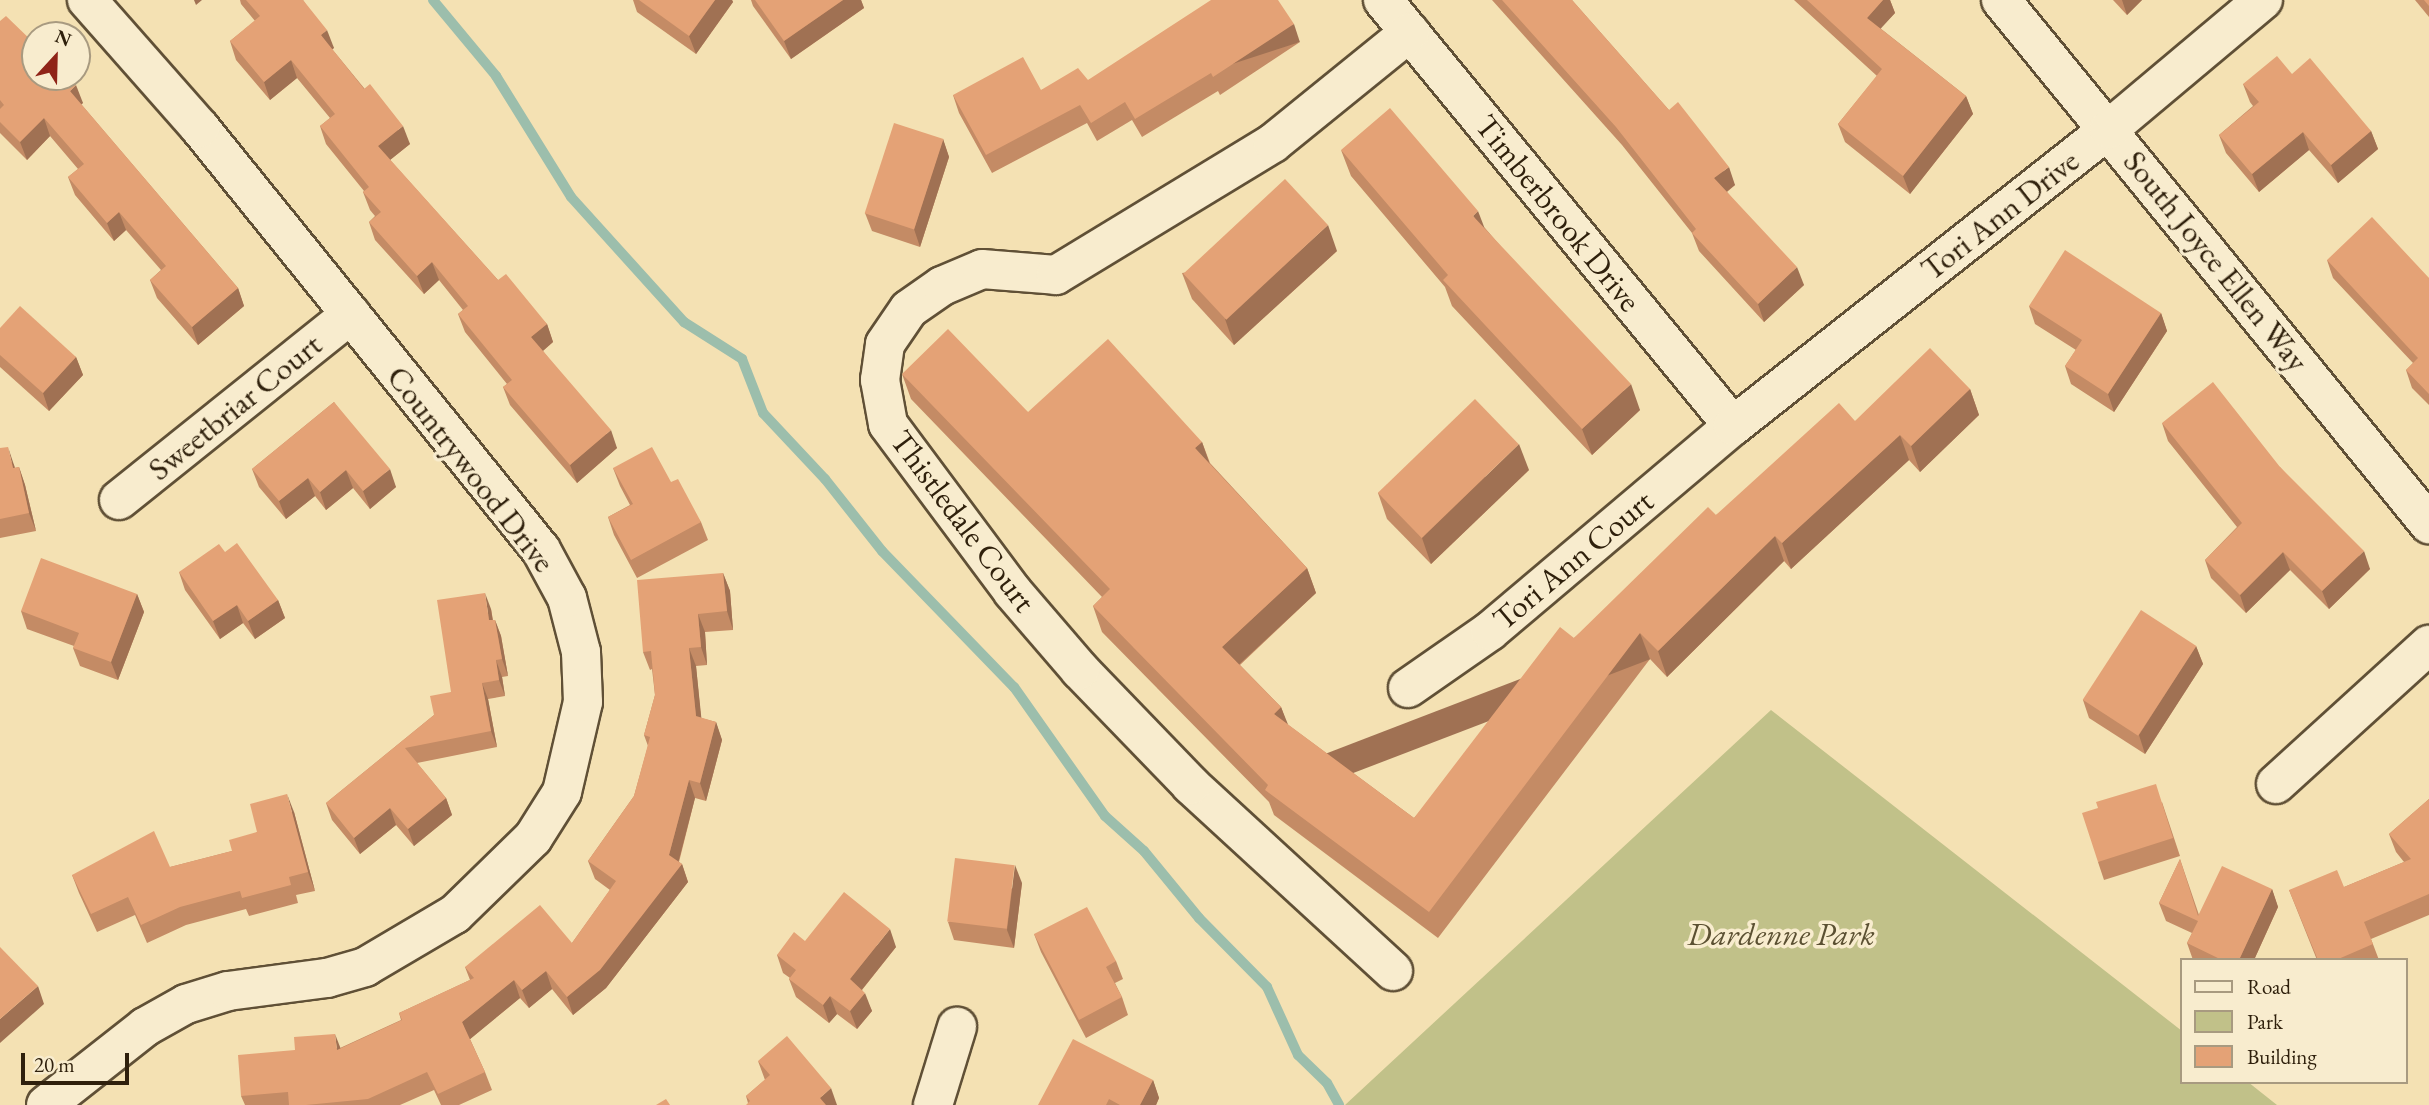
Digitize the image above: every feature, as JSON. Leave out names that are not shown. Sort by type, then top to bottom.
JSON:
[{"type":"street","name":"Countrywood Drive","points":[[46,1105],[145,1027],[186,1004],[228,991],[327,978],[365,967],[410,944],[491,884],[533,838],[562,792],[583,702],[580,652],[567,598],[541,550],[200,128],[87,0]]},
{"type":"street","name":"Timberbrook Drive","points":[[1384,0],[1733,426]]},
{"type":"street","name":"South Joyce Ellen Way","points":[[2001,0],[2429,524]]},
{"type":"street","name":"Tori Ann Drive","points":[[1733,426],[2109,129],[2263,0]]},
{"type":"street","name":"Thistledale Court","points":[[1393,971],[1192,785],[1080,670],[1013,592],[888,424],[880,380],[885,344],[909,309],[942,286],[982,269],[1056,275],[1273,143],[1410,32]]},
{"type":"street","name":"Sweetbriar Court","points":[[119,500],[351,314]]},
{"type":"street","name":"Tori Ann Court","points":[[1408,688],[1490,631],[1733,426]]},
{"type":"street","points":[[2276,784],[2429,645]]},
{"type":"street","points":[[933,1105],[957,1027]]},
{"type":"green space","name":"Dardenne Park","points":[[1771,710],[2180,1029],[2180,1084],[2251,1084],[2277,1105],[1345,1105]]},
{"type":"building","points":[[246,0],[303,0],[327,30],[321,35],[364,89],[370,84],[403,126],[378,146],[498,280],[506,274],[547,324],[531,337],[611,430],[570,465],[503,387],[512,380],[458,314],[468,306],[432,262],[417,276],[369,222],[381,212],[363,192],[369,187],[320,126],[335,114],[291,60],[264,82],[230,41],[260,16]]},
{"type":"building","points":[[639,0],[715,0],[689,36]]},
{"type":"building","points":[[755,0],[843,0],[784,41]]},
{"type":"building","points":[[1211,0],[1278,0],[1294,24],[1213,77],[1211,73],[1135,119],[1125,102],[1091,123],[1080,105],[986,155],[953,95],[1023,57],[1041,90],[1078,68],[1088,80]]},
{"type":"building","points":[[1502,0],[1572,0],[1669,110],[1678,102],[1729,167],[1714,178],[1797,267],[1758,304],[1692,233],[1696,229],[1616,127]]},
{"type":"building","points":[[1807,0],[1883,0],[1867,18],[1966,96],[1903,176],[1838,124],[1882,69]]},
{"type":"building","points":[[6,16],[21,30],[21,91],[70,91],[238,288],[192,327],[150,280],[166,266],[119,212],[107,223],[68,177],[84,164],[44,118],[20,142],[0,122],[0,109],[4,105],[0,100],[0,21]]},
{"type":"building","points":[[2277,56],[2292,74],[2310,58],[2371,131],[2331,165],[2303,132],[2252,174],[2219,135],[2259,102],[2243,84]]},
{"type":"building","points":[[1390,108],[1478,211],[1473,216],[1631,384],[1582,429],[1443,280],[1448,275],[1341,150]]},
{"type":"building","points":[[894,123],[943,139],[914,229],[865,213]]},
{"type":"building","points":[[1285,179],[1328,225],[1226,320],[1183,274]]},
{"type":"building","points":[[2372,217],[2429,278],[2429,394],[2406,370],[2418,358],[2327,260]]},
{"type":"building","points":[[2065,250],[2161,313],[2108,394],[2065,366],[2082,340],[2029,306]]},
{"type":"building","points":[[20,306],[76,357],[43,393],[0,355],[0,328]]},
{"type":"building","points":[[948,329],[1028,412],[1108,339],[1202,442],[1195,448],[1307,568],[1222,647],[1281,707],[1274,714],[1414,818],[1560,627],[1574,638],[1708,507],[1716,515],[1839,403],[1855,421],[1930,348],[1970,389],[1911,446],[1900,435],[1782,543],[1775,536],[1658,651],[1640,633],[1429,912],[1265,790],[1268,785],[1093,606],[1110,589],[902,374]]},
{"type":"building","points":[[2213,382],[2280,467],[2364,551],[2322,591],[2283,552],[2240,595],[2205,560],[2242,523],[2162,423]]},
{"type":"building","points":[[1475,399],[1519,444],[1422,538],[1378,493]]},
{"type":"building","points":[[334,402],[390,469],[363,491],[346,470],[320,492],[308,478],[279,501],[252,469]]},
{"type":"building","points":[[8,447],[13,468],[19,467],[29,513],[0,519],[0,448]]},
{"type":"building","points":[[652,447],[671,482],[678,479],[701,522],[631,560],[608,517],[633,504],[613,468]]},
{"type":"building","points":[[237,543],[278,600],[248,621],[237,605],[213,621],[179,572],[219,544],[225,552]]},
{"type":"building","points":[[41,558],[137,594],[111,662],[73,648],[79,633],[21,611]]},
{"type":"building","points":[[723,573],[727,611],[698,614],[701,647],[689,648],[696,716],[716,722],[700,783],[689,780],[669,855],[682,864],[600,970],[567,997],[546,971],[522,990],[514,980],[462,1022],[485,1072],[438,1094],[427,1072],[368,1099],[289,1105],[288,1092],[241,1096],[238,1055],[295,1050],[294,1037],[335,1034],[337,1050],[402,1020],[399,1013],[474,978],[465,967],[540,905],[572,943],[616,881],[588,861],[634,796],[650,737],[644,735],[655,695],[651,651],[643,652],[637,580]]},
{"type":"building","points":[[485,593],[489,620],[495,620],[502,659],[496,660],[499,680],[482,683],[491,731],[405,748],[446,798],[408,829],[390,808],[354,838],[326,803],[434,715],[430,696],[451,692],[437,600]]},
{"type":"building","points":[[2141,610],[2196,646],[2138,736],[2083,700]]},
{"type":"building","points":[[2156,784],[2173,838],[2098,862],[2082,813],[2098,808],[2096,802]]},
{"type":"building","points":[[287,794],[308,872],[289,877],[291,885],[242,898],[240,891],[180,907],[141,925],[128,897],[91,914],[72,875],[154,831],[170,867],[232,851],[229,840],[257,832],[250,804]]},
{"type":"building","points":[[2429,799],[2429,894],[2364,922],[2373,944],[2341,958],[2317,958],[2289,890],[2337,870],[2344,887],[2411,859],[2389,834]]},
{"type":"building","points":[[955,858],[1015,865],[1007,929],[947,922]]},
{"type":"building","points":[[2180,859],[2198,916],[2222,866],[2272,889],[2240,958],[2218,958],[2187,943],[2198,921],[2159,903]]},
{"type":"building","points":[[844,892],[890,929],[850,979],[865,993],[850,1011],[830,996],[823,1005],[789,979],[796,970],[777,955],[794,932],[805,941]]},
{"type":"building","points":[[1087,907],[1116,961],[1106,967],[1122,997],[1079,1020],[1034,934]]},
{"type":"building","points":[[0,947],[38,986],[0,1019]]},
{"type":"building","points":[[787,1036],[831,1088],[820,1098],[826,1105],[746,1105],[750,1101],[746,1096],[770,1075],[758,1061]]},
{"type":"building","points":[[1073,1039],[1153,1080],[1140,1105],[1120,1105],[1109,1099],[1106,1105],[1038,1105]]},
{"type":"building","points":[[666,1099],[670,1105],[656,1105]]},
{"type":"waterway","points":[[433,0],[496,76],[571,197],[684,322],[742,359],[763,413],[825,479],[882,551],[1014,687],[1105,816],[1144,851],[1199,918],[1267,987],[1298,1055],[1327,1083],[1339,1105]]}]
